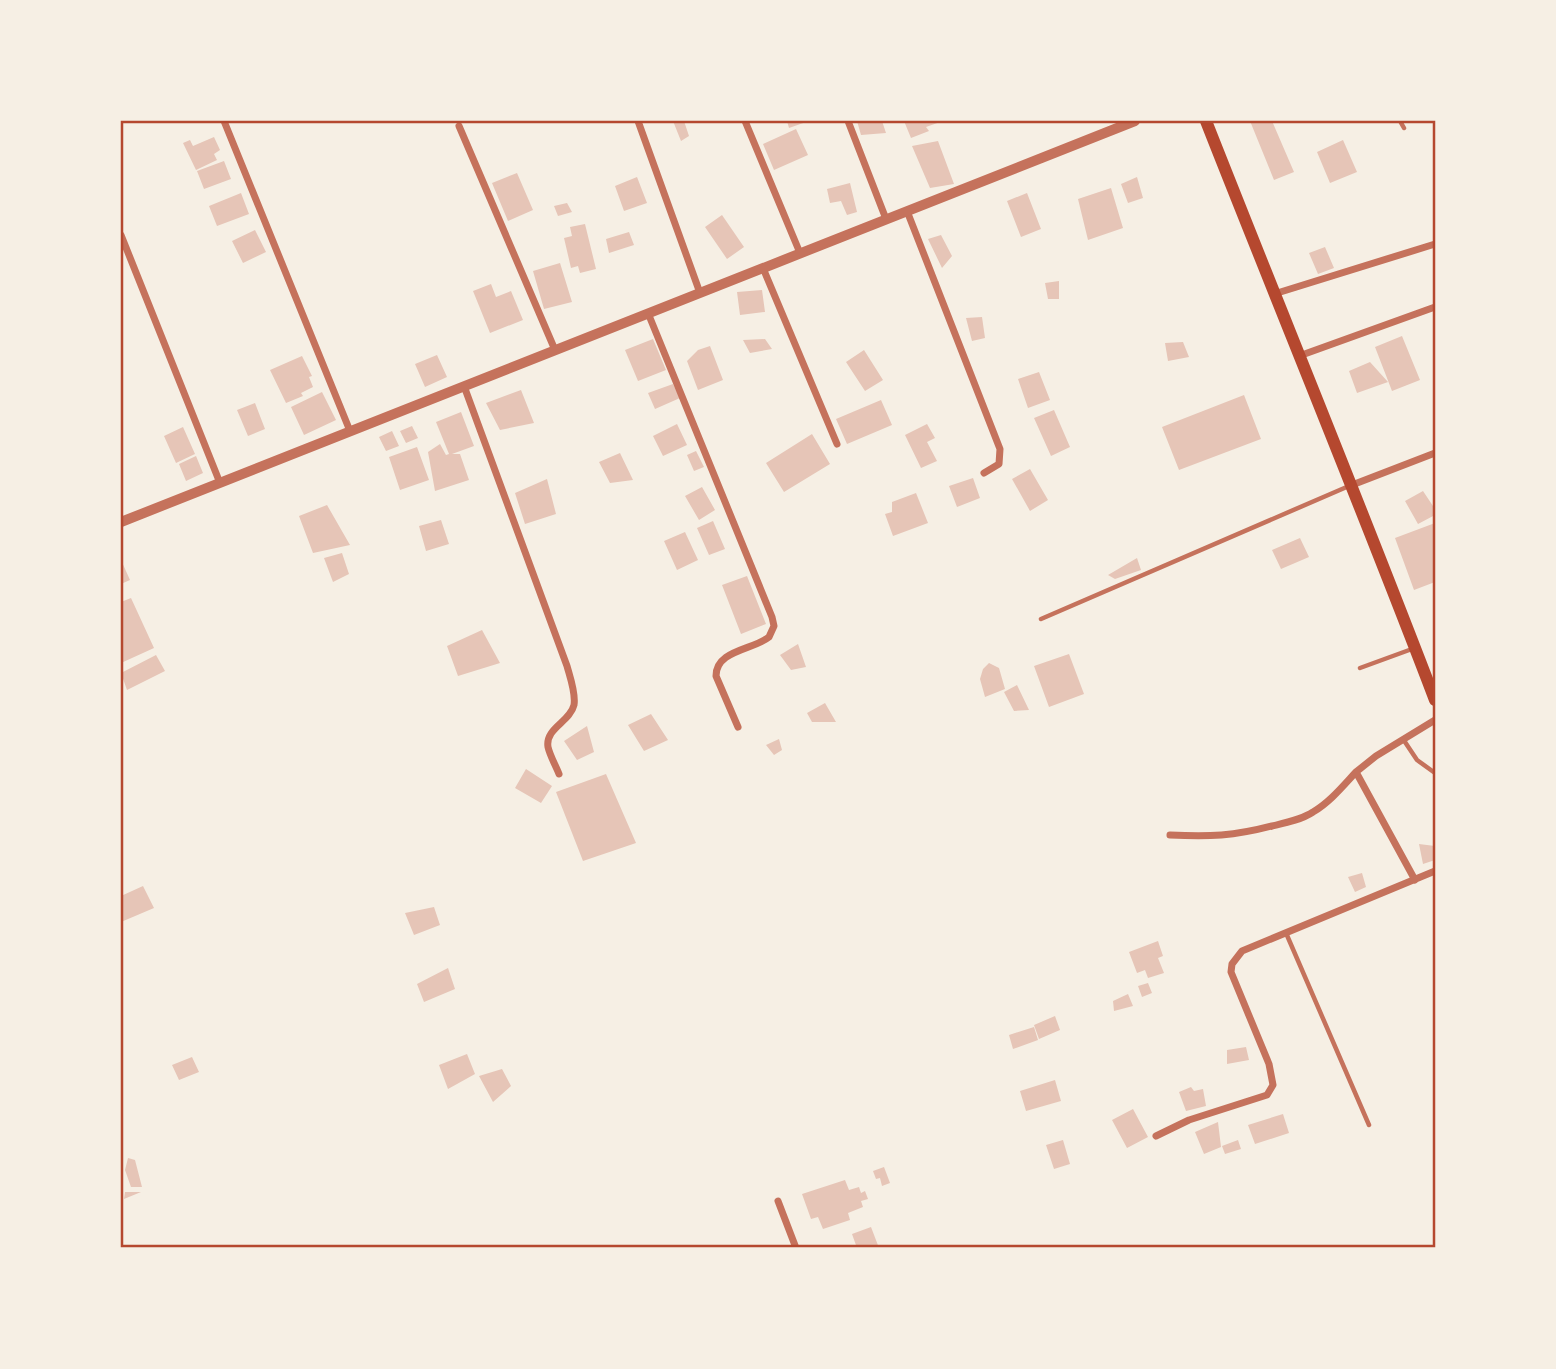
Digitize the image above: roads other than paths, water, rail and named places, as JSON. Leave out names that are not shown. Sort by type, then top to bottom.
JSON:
[{"type":"main road","points":[[1206,121],[1435,700]]},
{"type":"street","points":[[224,121],[350,431]]},
{"type":"street","points":[[638,121],[700,293]]},
{"type":"street","points":[[745,121],[800,253]]},
{"type":"street","points":[[848,121],[886,219]]},
{"type":"street","points":[[121,522],[1135,121]]},
{"type":"street","points":[[459,125],[555,350]]},
{"type":"street","points":[[907,211],[1000,449],[999,464],[984,473]]},
{"type":"street","points":[[121,235],[220,483]]},
{"type":"street","points":[[1274,294],[1435,244]]},
{"type":"street","points":[[763,268],[837,444]]},
{"type":"street","points":[[1298,356],[1435,307]]},
{"type":"street","points":[[648,313],[774,626],[769,637],[723,659],[716,670],[716,676],[738,727]]},
{"type":"street","points":[[464,386],[567,666],[573,692],[573,707],[569,715],[553,730],[548,748],[559,774]]},
{"type":"street","points":[[1352,485],[1435,453]]},
{"type":"street","points":[[1170,835],[1208,837],[1244,834],[1290,822],[1312,813],[1332,798],[1376,755],[1435,720]]},
{"type":"street","points":[[1356,772],[1415,880]]},
{"type":"street","points":[[1156,1136],[1196,1118],[1259,1098],[1270,1091],[1273,1084],[1269,1063],[1231,972],[1232,964],[1242,951],[1435,871]]},
{"type":"street","points":[[778,1201],[796,1248]]},
{"type":"lane","points":[[1401,121],[1404,128]]},
{"type":"lane","points":[[1041,619],[1352,485]]},
{"type":"lane","points":[[1360,668],[1415,648]]},
{"type":"lane","points":[[1403,739],[1417,760],[1435,773]]},
{"type":"lane","points":[[1286,932],[1369,1125]]}]
